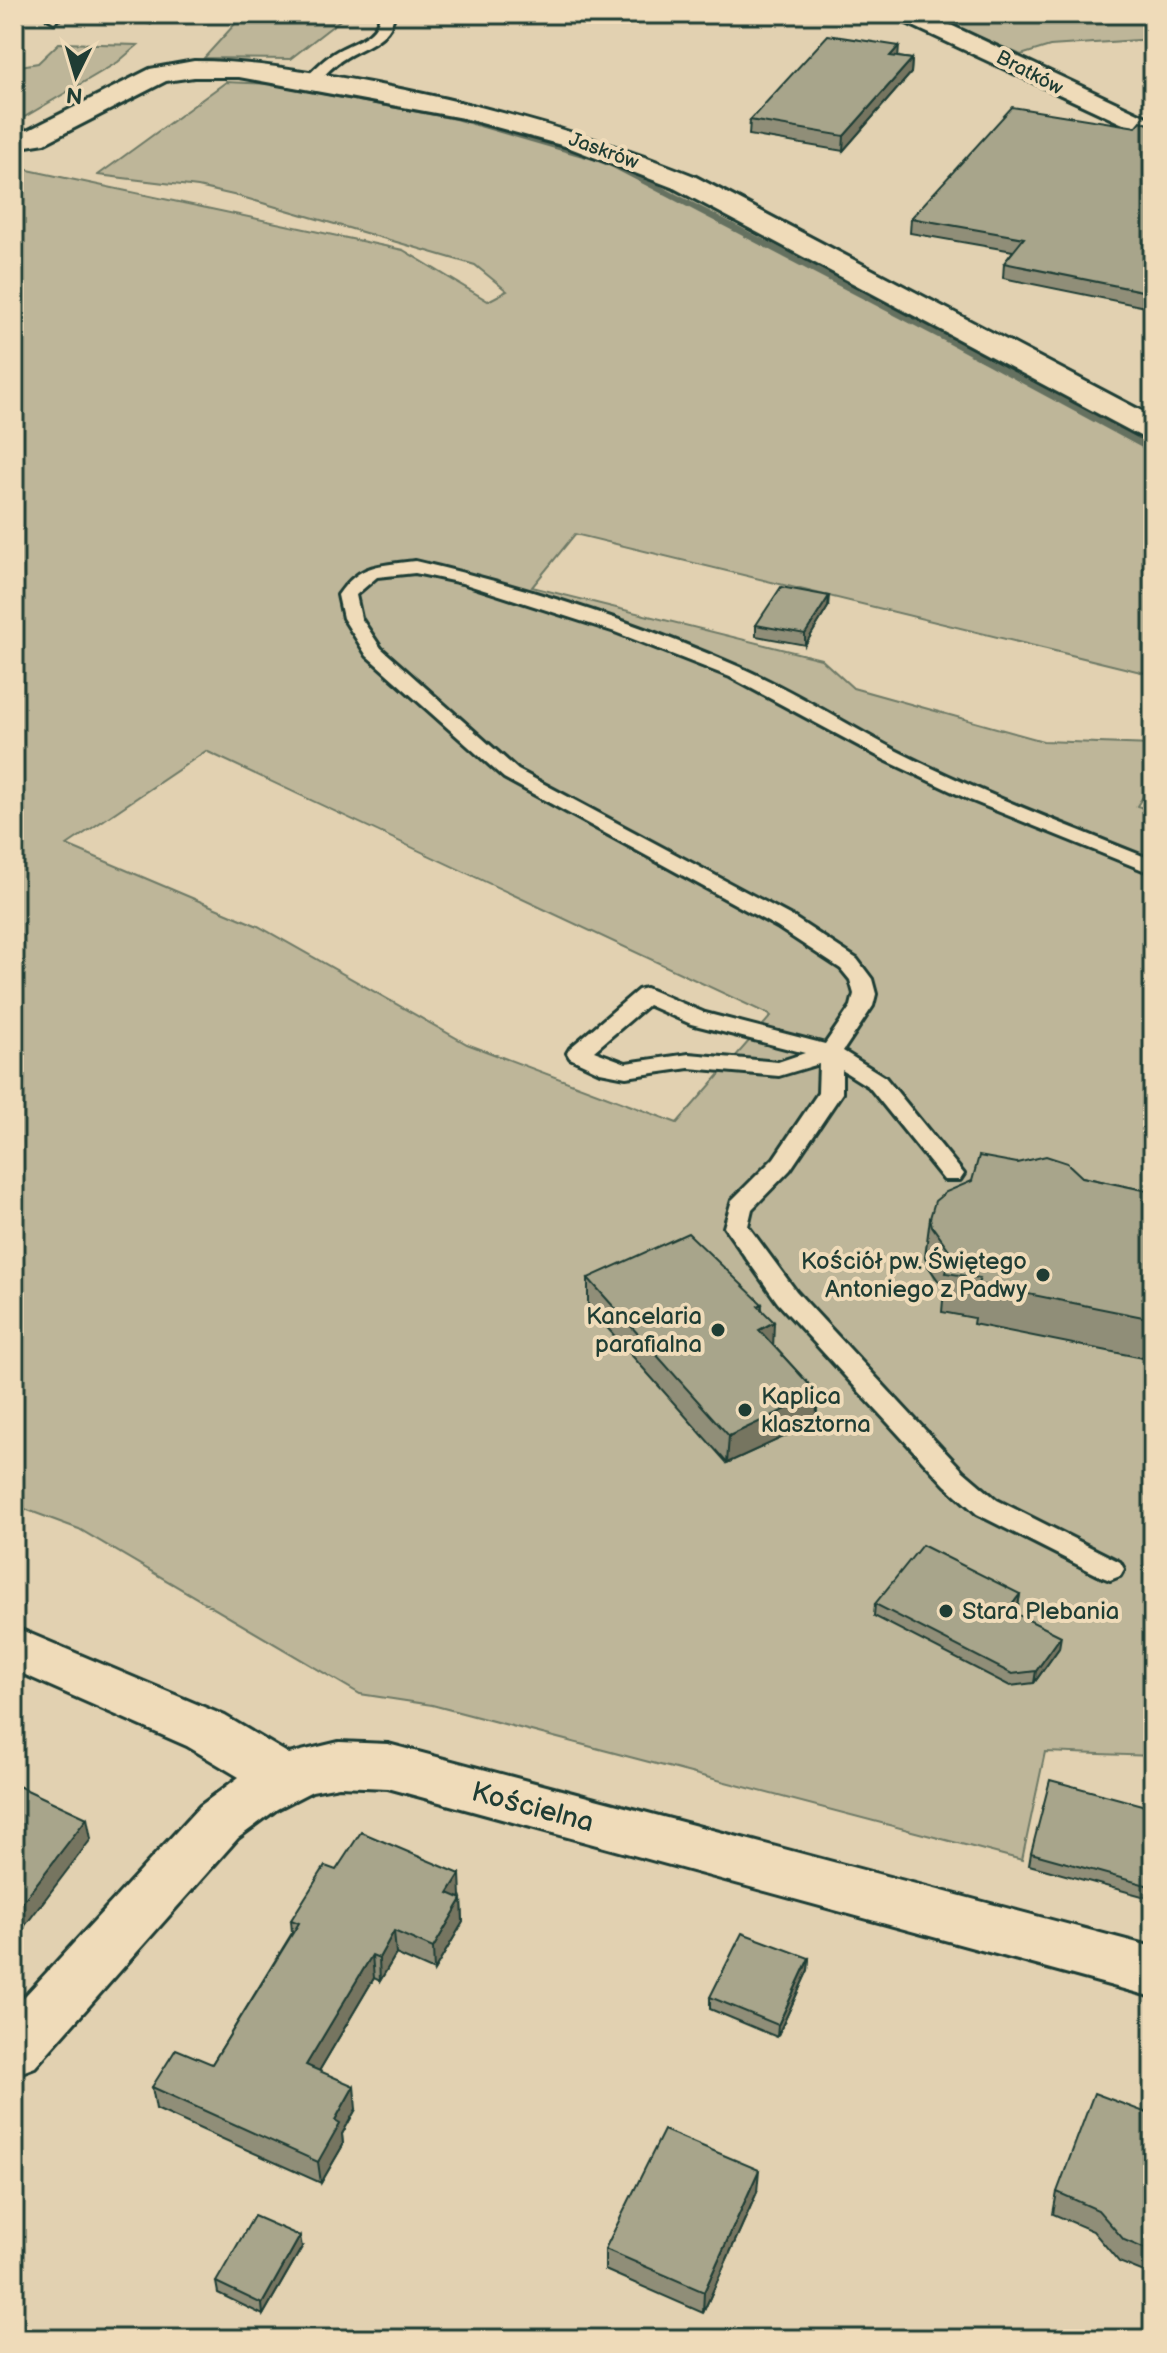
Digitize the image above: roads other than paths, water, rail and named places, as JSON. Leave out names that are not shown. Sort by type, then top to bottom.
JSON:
[{"type":"street","name":"Bratków","points":[[907,14],[1011,60],[1035,77],[1153,130]]},
{"type":"street","name":"Jaskrów","points":[[14,140],[36,137],[149,77],[168,71],[239,69],[459,108],[544,129],[619,154],[684,182],[1153,430]]},
{"type":"street","points":[[14,1647],[206,1731],[283,1777]]},
{"type":"street","name":"Kościelna","points":[[14,2049],[219,1822],[253,1794],[283,1777],[333,1763],[360,1761],[1153,1972]]},
{"type":"lane","points":[[311,80],[338,56],[369,41],[386,24],[387,14]]},
{"type":"lane","points":[[1110,1569],[987,1507],[954,1478],[787,1297],[736,1227],[741,1206],[782,1164],[830,1093],[830,1053],[865,999],[861,979],[849,964],[785,922],[511,774],[374,652],[346,601],[350,588],[372,572],[415,567],[467,579],[622,628],[737,673],[911,766],[977,796],[1153,868]]},
{"type":"lane","points":[[830,1053],[779,1069],[689,1061],[626,1070],[608,1067],[578,1053],[646,995],[699,1019],[751,1030],[830,1053],[877,1082],[952,1174]]},
{"type":"waterway","points":[[283,85],[456,117],[606,161],[944,337],[1153,451]]},
{"type":"place","name":"Kościół pw. Świętego Antoniego z Padwy","points":[[1043,1275]]},
{"type":"place","name":"Kancelaria parafialna","points":[[718,1330]]},
{"type":"place","name":"Kaplica klasztorna","points":[[745,1410]]},
{"type":"place","name":"Stara Plebania","points":[[946,1611]]}]
